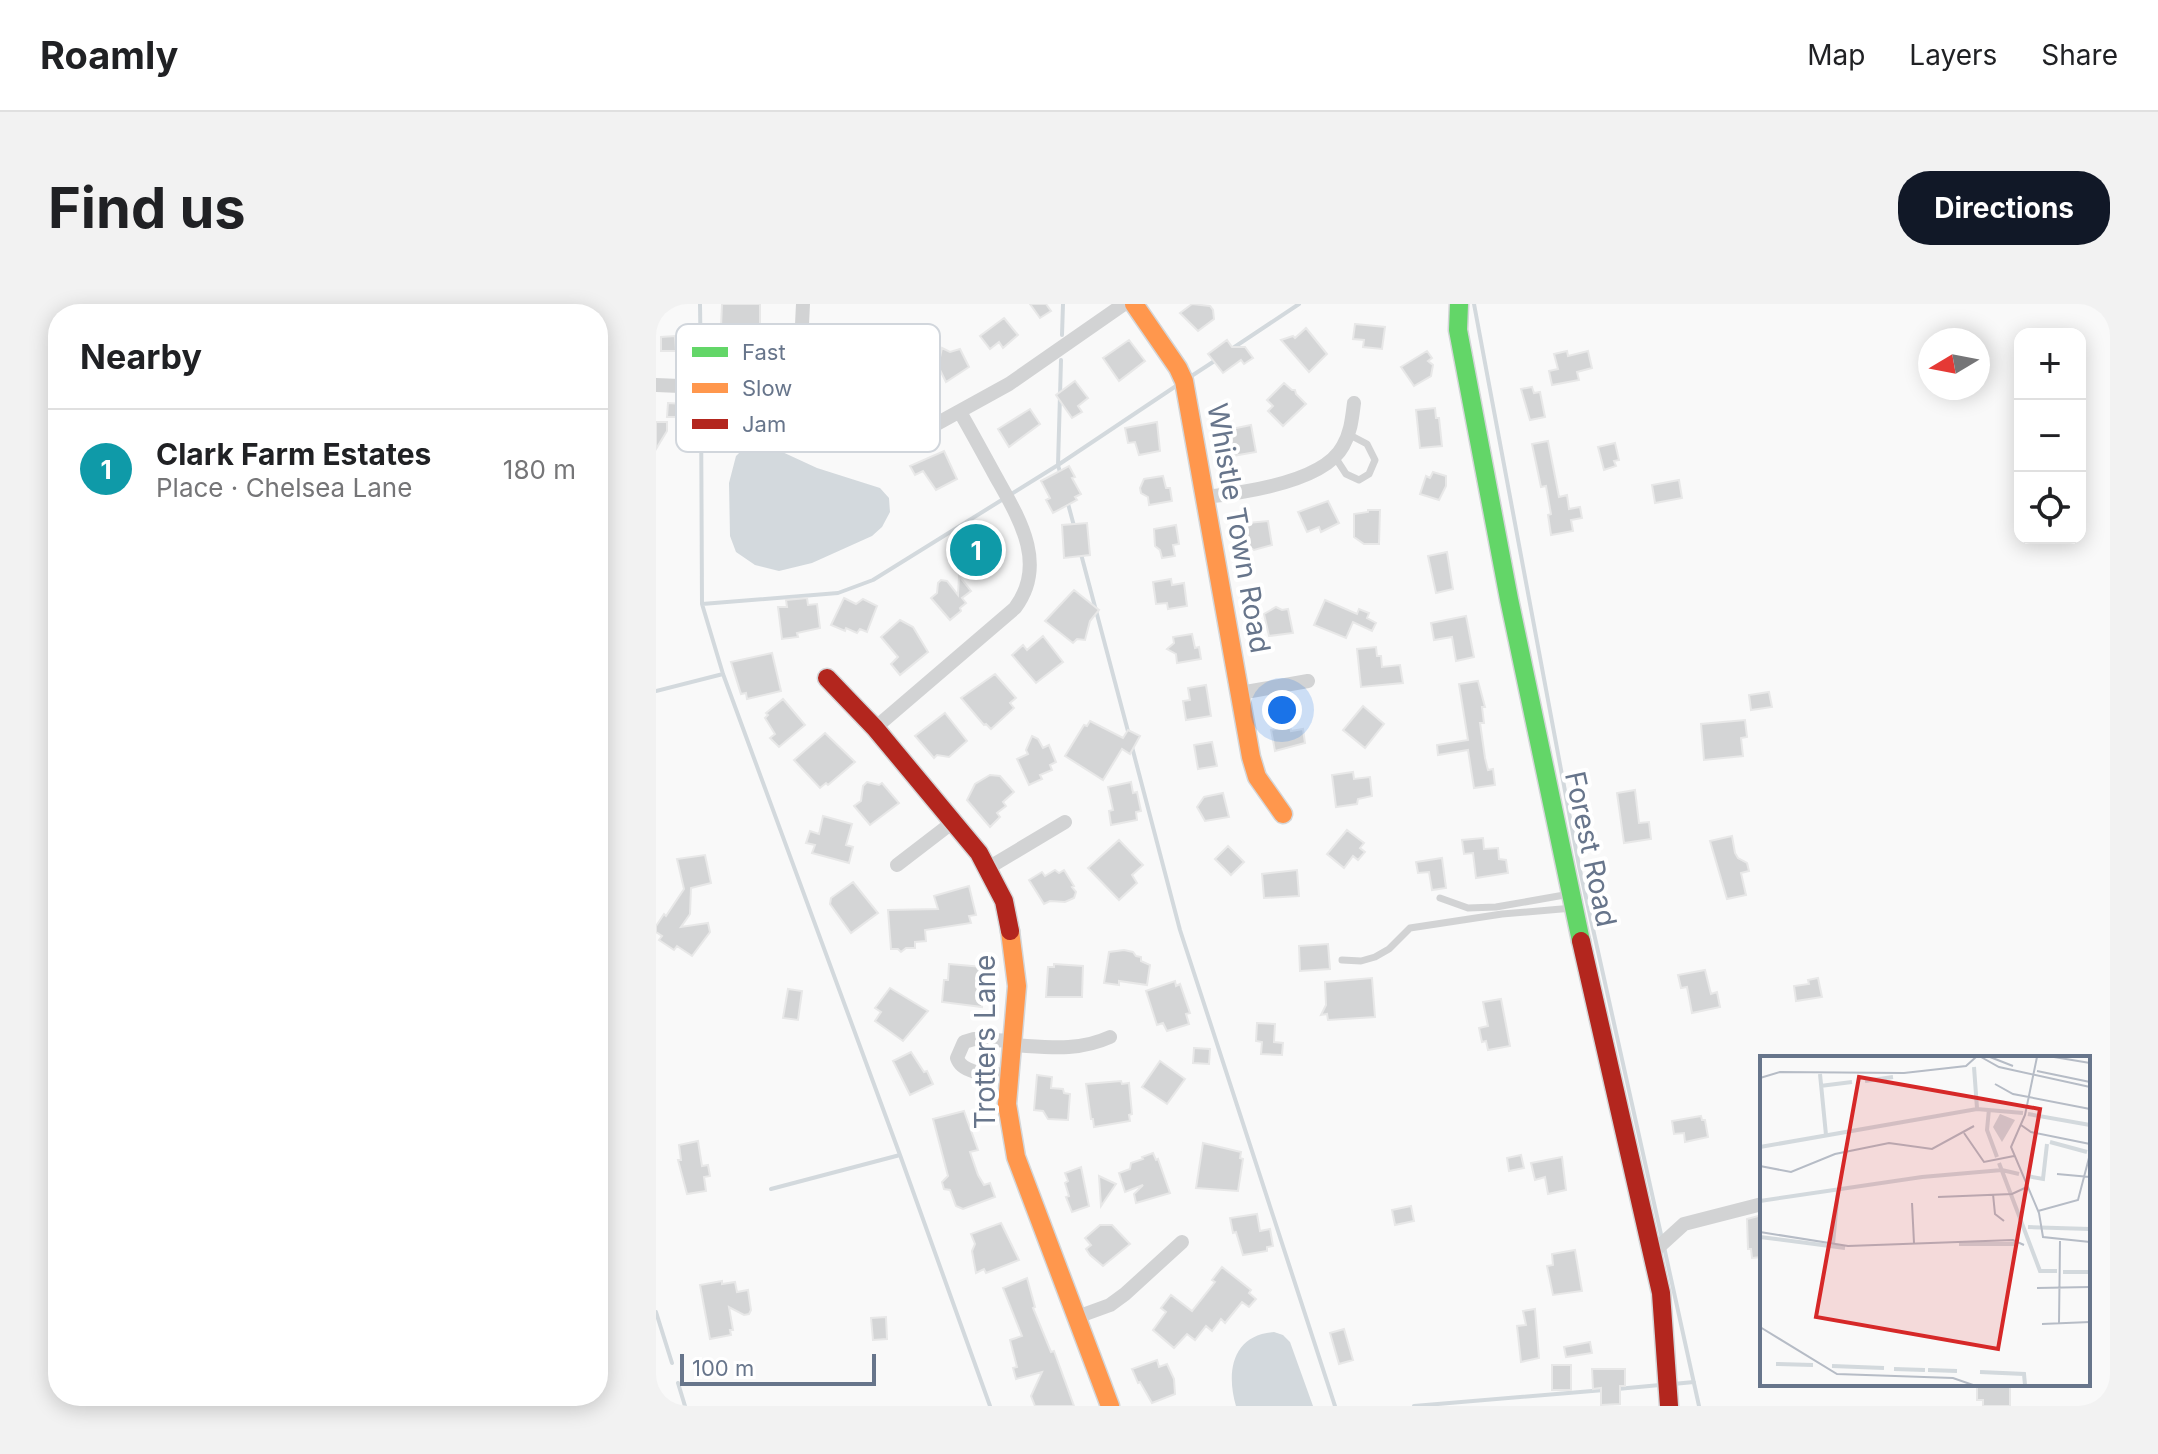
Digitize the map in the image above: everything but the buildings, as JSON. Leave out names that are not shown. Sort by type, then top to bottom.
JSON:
[{"type":"street","points":[[802,324],[803,304]]},
{"type":"street","points":[[940,423],[1009,384],[1124,304]]},
{"type":"street","name":"Whistle Town Road","points":[[1134,304],[1184,381],[1257,777],[1283,814]]},
{"type":"street","name":"Forest Road","points":[[1459,304],[1458,330],[1503,569],[1661,1293],[1669,1406]]},
{"type":"street","points":[[656,385],[676,386]]},
{"type":"street","points":[[1205,497],[1278,485],[1300,477],[1343,447],[1352,423],[1354,403]]},
{"type":"street","points":[[875,728],[1015,608],[1024,597],[1029,580],[1031,563],[1028,543],[1020,520],[960,412]]},
{"type":"street","name":"Trotters Lane","points":[[827,678],[875,728],[979,853],[1004,901],[1015,954],[1017,986],[1007,1104],[1016,1157],[1110,1406]]},
{"type":"street","points":[[1240,693],[1308,681]]},
{"type":"street","points":[[897,865],[953,822]]},
{"type":"street","points":[[988,868],[1065,822]]},
{"type":"street","points":[[1009,1075],[967,1070],[960,1065],[957,1058],[964,1042],[974,1039],[1071,1049],[1093,1045],[1110,1037]]},
{"type":"street","points":[[1651,1254],[1684,1224],[1760,1205]]},
{"type":"street","points":[[1077,1317],[1110,1305],[1182,1242]]},
{"type":"lane","points":[[1334,455],[1346,474],[1359,480],[1369,474],[1375,460],[1367,444],[1348,434]]},
{"type":"lane","points":[[1440,898],[1468,908],[1573,901]]},
{"type":"lane","points":[[1342,960],[1361,961],[1375,957],[1389,949],[1410,928],[1573,901]]},
{"type":"shaded area","points":[[740,452],[782,452],[817,468],[880,488],[889,498],[890,512],[882,527],[872,536],[812,563],[779,571],[755,565],[736,552],[730,536],[729,483],[736,456]]},
{"type":"shaded area","points":[[1274,1332],[1290,1342],[1313,1406],[1236,1406],[1232,1381],[1236,1357],[1249,1340]]},
{"type":"waterway","points":[[700,304],[700,324]]},
{"type":"waterway","points":[[1062,335],[1063,304]]},
{"type":"waterway","points":[[1233,348],[1299,304]]},
{"type":"waterway","points":[[1474,304],[1579,866],[1662,1239]]},
{"type":"waterway","points":[[1061,360],[1058,465],[1061,476]]},
{"type":"waterway","points":[[1190,377],[1216,360]]},
{"type":"waterway","points":[[702,604],[838,593],[873,580],[1058,465],[1179,384]]},
{"type":"waterway","points":[[701,452],[702,604],[723,674],[990,1406]]},
{"type":"waterway","points":[[1067,500],[1074,526]]},
{"type":"waterway","points":[[1081,554],[1129,735]]},
{"type":"waterway","points":[[656,691],[723,674]]},
{"type":"waterway","points":[[1132,747],[1180,930],[1335,1406]]},
{"type":"waterway","points":[[771,1189],[900,1155]]},
{"type":"waterway","points":[[1664,1247],[1699,1406]]},
{"type":"waterway","points":[[656,1312],[672,1363]]},
{"type":"waterway","points":[[1673,1384],[1694,1382]]},
{"type":"waterway","points":[[678,1383],[685,1406]]},
{"type":"waterway","points":[[1617,1389],[1660,1385]]},
{"type":"waterway","points":[[1414,1406],[1604,1390]]},
{"type":"traffic: fast","points":[[1459,304],[1458,330],[1509,599],[1581,941]]},
{"type":"traffic: slow","points":[[1134,304],[1184,381],[1251,757],[1257,777],[1283,814]]},
{"type":"traffic: slow","points":[[1010,931],[1017,986],[1007,1104],[1016,1157],[1110,1406]]},
{"type":"traffic: jam","points":[[827,678],[875,728],[979,853],[1004,901],[1010,931]]},
{"type":"traffic: jam","points":[[1581,941],[1661,1293],[1669,1406]]},
{"type":"place","name":"Clark Farm Estates","points":[[976,550]]}]
